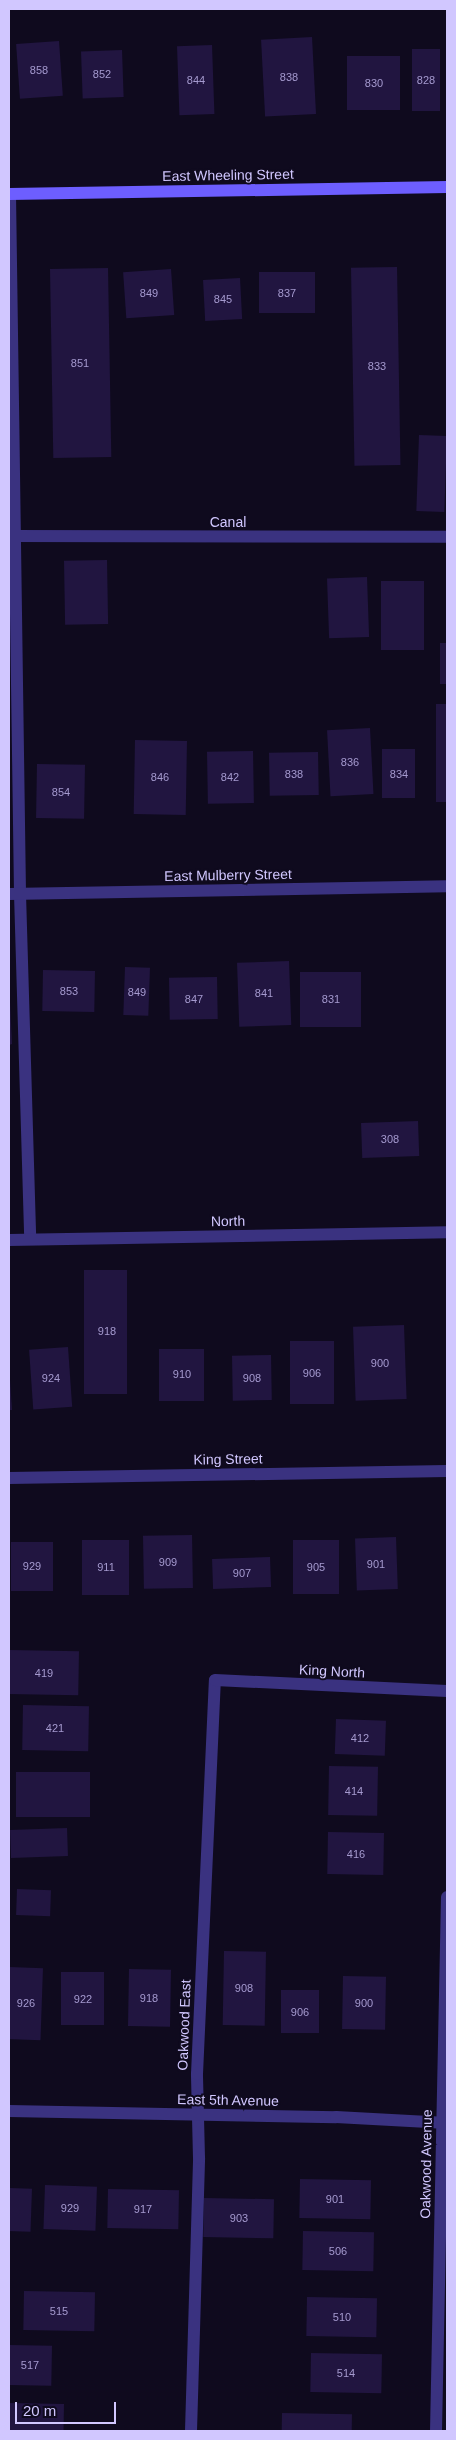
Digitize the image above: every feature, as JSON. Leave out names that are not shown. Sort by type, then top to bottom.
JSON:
[{"type":"street","name":"East Wheeling Street","points":[[9,194],[447,187]]},
{"type":"street","points":[[9,194],[13,536],[14,894],[30,1239]]},
{"type":"street","name":"Canal","points":[[13,536],[447,537]]},
{"type":"street","name":"East Mulberry Street","points":[[14,894],[447,886]]},
{"type":"street","name":"North","points":[[9,1240],[447,1232]]},
{"type":"street","name":"King Street","points":[[9,1478],[447,1471]]},
{"type":"street","name":"King North","points":[[214,1680],[447,1691]]},
{"type":"street","name":"Oakwood East","points":[[191,2431],[199,2158],[197,2074],[214,1680]]},
{"type":"street","name":"Oakwood Avenue","points":[[436,2431],[445,2123],[447,1898]]},
{"type":"street","name":"East 5th Avenue","points":[[9,2110],[336,2117],[445,2123]]},
{"type":"building","points":[[312,37],[316,114],[265,117],[261,40]]},
{"type":"building","points":[[59,41],[63,96],[20,99],[16,44]]},
{"type":"building","points":[[212,45],[214,114],[179,115],[177,46]]},
{"type":"building","points":[[412,49],[440,49],[440,111],[412,111]]},
{"type":"building","points":[[122,50],[124,97],[83,98],[81,51]]},
{"type":"building","points":[[347,56],[400,56],[400,110],[347,110]]},
{"type":"building","points":[[397,267],[400,465],[354,466],[351,268]]},
{"type":"building","points":[[108,268],[111,457],[53,458],[50,269]]},
{"type":"building","points":[[171,269],[174,315],[126,318],[123,272]]},
{"type":"building","points":[[259,272],[315,272],[315,313],[259,313]]},
{"type":"building","points":[[240,278],[242,319],[205,321],[203,280]]},
{"type":"building","points":[[419,435],[447,436],[444,512],[416,511]]},
{"type":"building","points":[[107,560],[108,624],[65,625],[64,561]]},
{"type":"building","points":[[367,577],[369,637],[329,638],[327,578]]},
{"type":"building","points":[[381,581],[424,581],[424,650],[381,650]]},
{"type":"building","points":[[440,643],[447,643],[447,684],[440,684]]},
{"type":"building","points":[[436,704],[447,704],[447,802],[436,802]]},
{"type":"building","points":[[370,728],[373,794],[331,796],[327,730]]},
{"type":"building","points":[[135,740],[187,741],[186,815],[134,814]]},
{"type":"building","points":[[382,749],[415,749],[415,798],[382,798]]},
{"type":"building","points":[[253,751],[254,803],[208,804],[207,752]]},
{"type":"building","points":[[318,752],[319,795],[270,796],[269,753]]},
{"type":"building","points":[[37,764],[85,765],[84,819],[36,818]]},
{"type":"building","points":[[289,961],[291,1025],[239,1027],[237,963]]},
{"type":"building","points":[[125,967],[150,968],[148,1016],[123,1015]]},
{"type":"building","points":[[43,970],[95,971],[94,1012],[42,1011]]},
{"type":"building","points":[[300,972],[361,972],[361,1027],[300,1027]]},
{"type":"building","points":[[217,977],[218,1019],[170,1020],[169,978]]},
{"type":"building","points":[[9,1002],[12,1044],[9,1045]]},
{"type":"building","points":[[418,1121],[419,1156],[362,1158],[361,1123]]},
{"type":"building","points":[[84,1270],[127,1270],[127,1394],[84,1394]]},
{"type":"building","points":[[404,1325],[407,1399],[356,1401],[353,1327]]},
{"type":"building","points":[[290,1341],[334,1341],[334,1404],[290,1404]]},
{"type":"building","points":[[68,1347],[72,1407],[33,1410],[29,1350]]},
{"type":"building","points":[[159,1349],[204,1349],[204,1401],[159,1401]]},
{"type":"building","points":[[271,1355],[272,1400],[233,1401],[232,1356]]},
{"type":"building","points":[[10,1380],[12,1410],[9,1410]]},
{"type":"building","points":[[192,1535],[193,1588],[144,1589],[143,1536]]},
{"type":"building","points":[[396,1537],[398,1589],[357,1590],[355,1538]]},
{"type":"building","points":[[82,1540],[129,1540],[129,1595],[82,1595]]},
{"type":"building","points":[[293,1540],[339,1540],[339,1594],[293,1594]]},
{"type":"building","points":[[11,1542],[53,1542],[53,1591],[11,1591]]},
{"type":"building","points":[[270,1557],[271,1587],[213,1589],[212,1559]]},
{"type":"building","points":[[9,1650],[79,1651],[78,1695],[9,1694]]},
{"type":"building","points":[[23,1705],[89,1706],[88,1751],[22,1750]]},
{"type":"building","points":[[336,1719],[386,1721],[385,1756],[335,1754]]},
{"type":"building","points":[[329,1766],[378,1767],[377,1816],[328,1815]]},
{"type":"building","points":[[16,1772],[90,1772],[90,1817],[16,1817]]},
{"type":"building","points":[[67,1828],[68,1856],[11,1858],[10,1830]]},
{"type":"building","points":[[328,1832],[384,1833],[383,1875],[327,1874]]},
{"type":"building","points":[[17,1889],[51,1890],[50,1916],[16,1915]]},
{"type":"building","points":[[224,1951],[266,1952],[265,2026],[223,2025]]},
{"type":"building","points":[[9,1967],[43,1968],[40,2040],[9,2039]]},
{"type":"building","points":[[129,1969],[171,1970],[170,2027],[128,2026]]},
{"type":"building","points":[[61,1972],[104,1972],[104,2025],[61,2025]]},
{"type":"building","points":[[343,1976],[386,1977],[385,2030],[342,2029]]},
{"type":"building","points":[[281,1990],[319,1990],[319,2033],[281,2033]]},
{"type":"building","points":[[300,2179],[371,2180],[370,2219],[299,2218]]},
{"type":"building","points":[[45,2185],[97,2187],[95,2231],[43,2229]]},
{"type":"building","points":[[9,2188],[32,2189],[30,2232],[9,2231]]},
{"type":"building","points":[[108,2189],[179,2190],[178,2229],[107,2228]]},
{"type":"building","points":[[204,2198],[274,2199],[273,2238],[203,2237]]},
{"type":"building","points":[[303,2231],[374,2232],[373,2271],[302,2270]]},
{"type":"building","points":[[24,2291],[95,2292],[94,2331],[23,2330]]},
{"type":"building","points":[[307,2297],[377,2298],[376,2337],[306,2336]]},
{"type":"building","points":[[9,2345],[52,2346],[51,2386],[9,2385]]},
{"type":"building","points":[[311,2353],[382,2354],[381,2393],[310,2392]]},
{"type":"building","points":[[9,2403],[64,2404],[64,2431],[9,2431]]},
{"type":"building","points":[[282,2413],[352,2414],[352,2431],[282,2431]]}]
